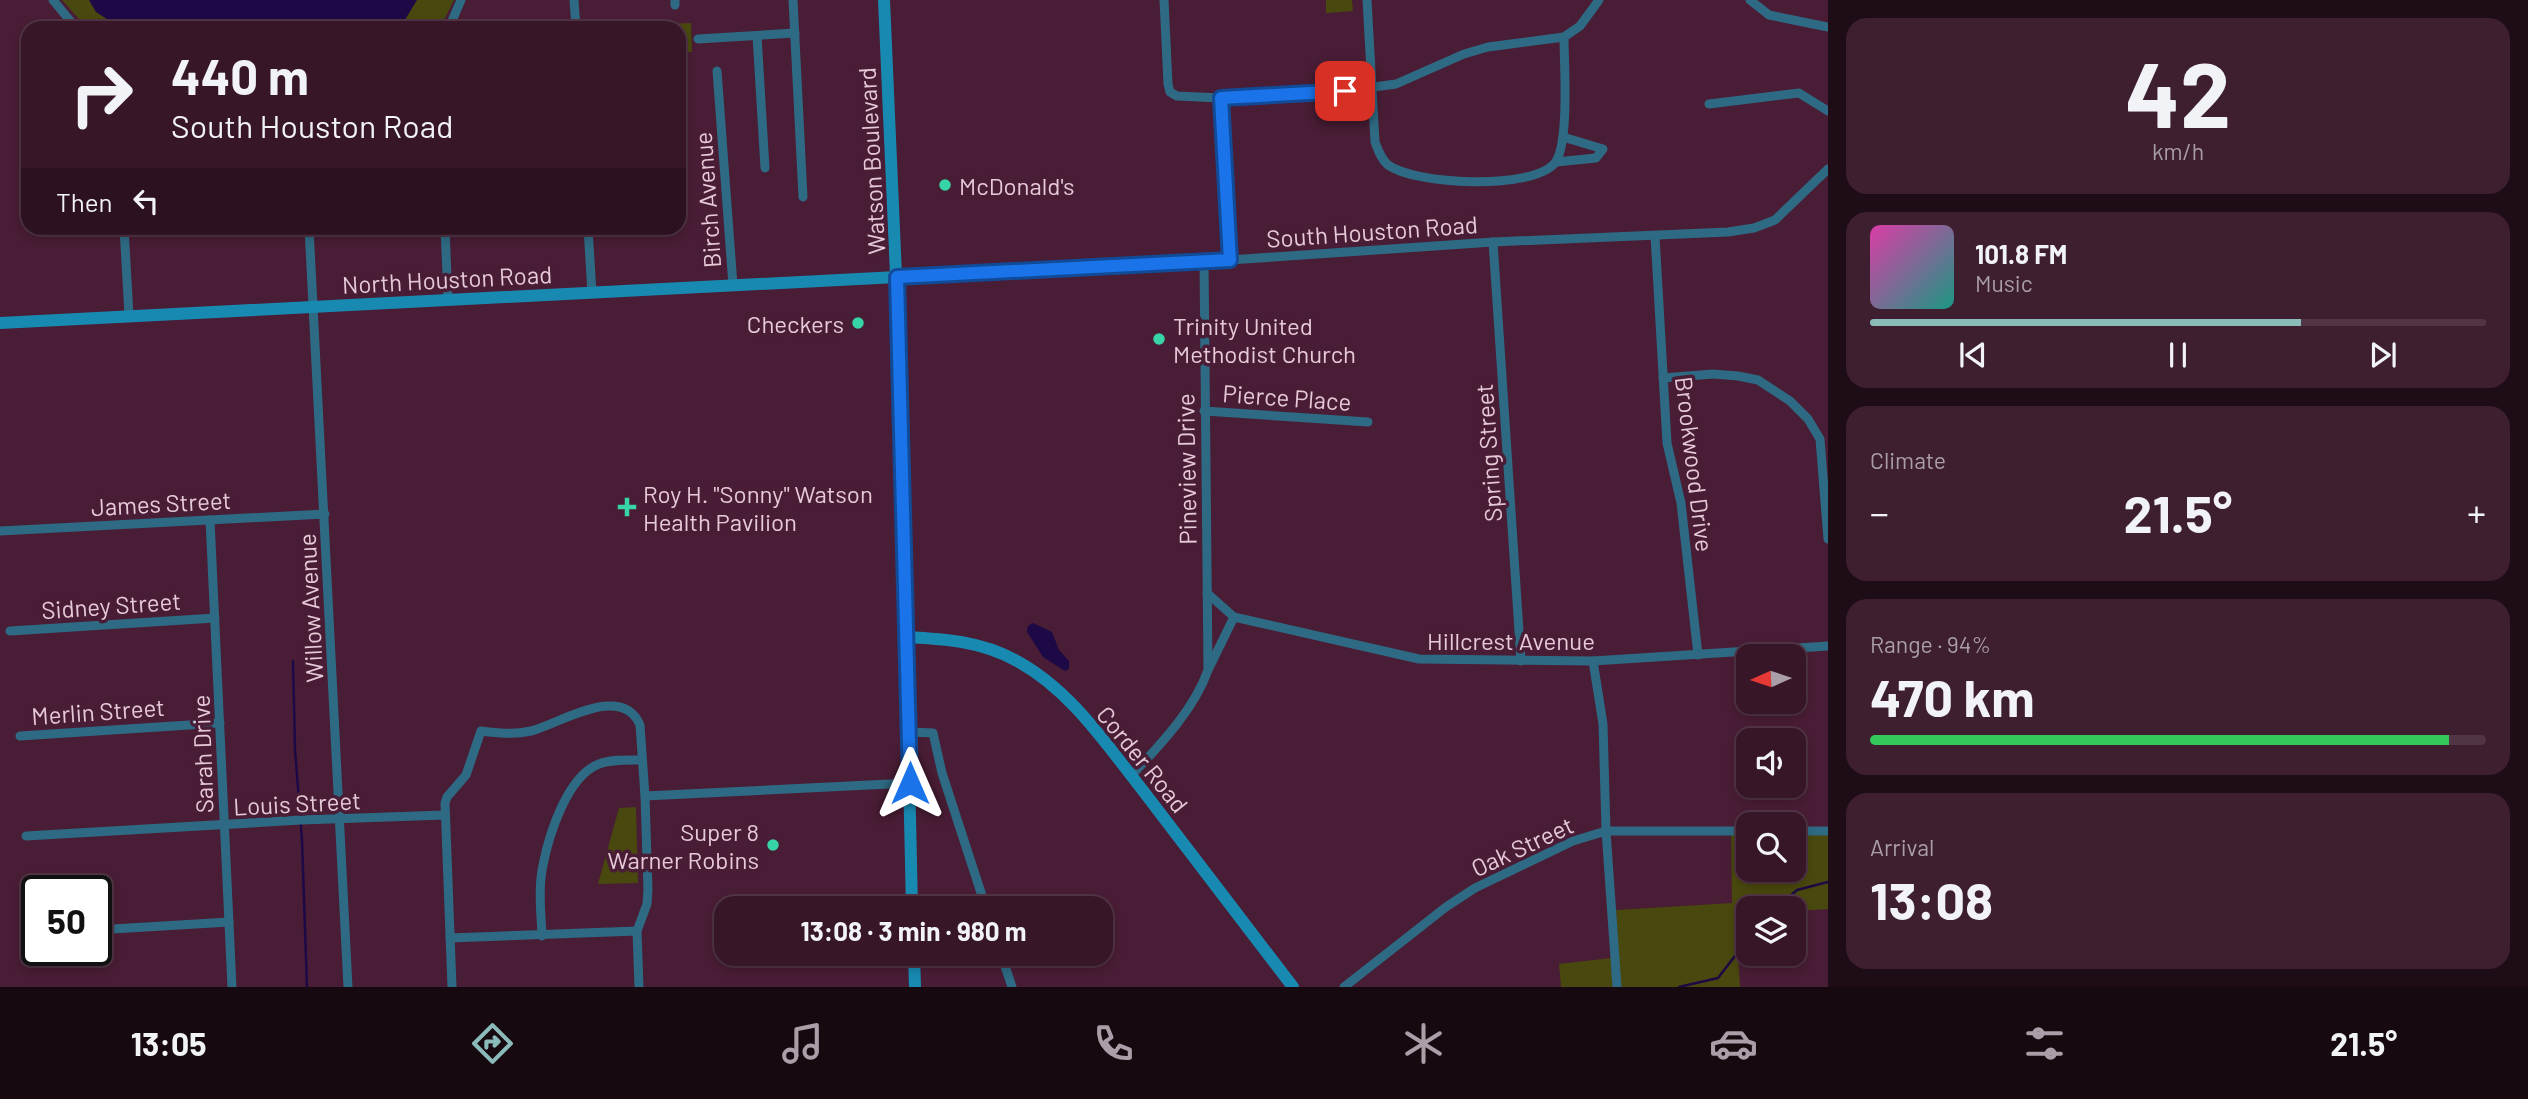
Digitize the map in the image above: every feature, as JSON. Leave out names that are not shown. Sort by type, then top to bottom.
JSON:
[{"type":"street","points":[[53,0],[70,21]]},
{"type":"street","points":[[452,21],[461,0]]},
{"type":"street","points":[[574,0],[576,21]]},
{"type":"street","points":[[793,0],[803,197]]},
{"type":"street","name":"Watson Boulevard","points":[[884,0],[897,277],[910,732],[912,896]]},
{"type":"street","points":[[1164,0],[1170,92],[1177,96],[1221,98],[1396,84],[1464,54],[1489,47],[1564,37],[1580,26],[1599,0]]},
{"type":"street","points":[[1367,0],[1375,142],[1379,154],[1387,164],[1397,170],[1426,177],[1500,181],[1543,173],[1556,162],[1563,137],[1564,37]]},
{"type":"street","points":[[1750,0],[1769,15],[1828,27]]},
{"type":"street","points":[[698,38],[795,33]]},
{"type":"street","points":[[757,36],[765,168]]},
{"type":"street","name":"Birch Avenue","points":[[717,71],[733,285]]},
{"type":"street","points":[[1709,104],[1800,93],[1828,111]]},
{"type":"street","points":[[1221,98],[1230,260]]},
{"type":"street","points":[[1556,162],[1596,159],[1603,149],[1563,137]]},
{"type":"street","name":"South Houston Road","points":[[897,277],[1230,260],[1493,242],[1728,232],[1754,228],[1775,220],[1828,169]]},
{"type":"street","points":[[124,235],[129,315]]},
{"type":"street","name":"Willow Avenue","points":[[309,235],[348,987]]},
{"type":"street","points":[[445,235],[448,300]]},
{"type":"street","points":[[588,235],[592,293]]},
{"type":"street","name":"Brookwood Drive","points":[[1655,236],[1667,443],[1681,503],[1698,656]]},
{"type":"street","name":"Spring Street","points":[[1493,242],[1521,661]]},
{"type":"street","name":"Pineview Drive","points":[[1203,261],[1208,670]]},
{"type":"street","name":"North Houston Road","points":[[0,323],[897,277]]},
{"type":"street","points":[[1663,378],[1713,374],[1758,380],[1790,401],[1824,438],[1828,539]]},
{"type":"street","name":"Pierce Place","points":[[1204,411],[1368,422]]},
{"type":"street","name":"James Street","points":[[0,531],[325,514]]},
{"type":"street","name":"Sarah Drive","points":[[210,520],[232,987]]},
{"type":"street","name":"Hillcrest Avenue","points":[[1207,593],[1234,617],[1419,659],[1593,661],[1828,646]]},
{"type":"street","points":[[1132,776],[1182,716],[1203,685],[1234,617]]},
{"type":"street","name":"Sidney Street","points":[[10,631],[215,618]]},
{"type":"street","name":"Corder Road","points":[[906,636],[958,640],[1005,655],[1035,672],[1066,697],[1132,776],[1293,987]]},
{"type":"street","points":[[1593,661],[1603,724],[1606,831],[1618,987]]},
{"type":"street","points":[[452,987],[445,815],[447,797],[467,775],[481,732],[519,734],[586,709],[620,708],[630,710],[636,715],[640,725],[645,796],[647,904],[637,931],[639,987]]},
{"type":"street","name":"Merlin Street","points":[[20,736],[220,723]]},
{"type":"street","points":[[910,732],[933,733],[942,773],[982,896]]},
{"type":"street","points":[[542,936],[540,903],[543,865],[568,795],[587,770],[600,764],[642,760]]},
{"type":"street","points":[[645,796],[910,783]]},
{"type":"street","name":"Louis Street","points":[[26,836],[301,820],[445,815]]},
{"type":"street","name":"Oak Street","points":[[1345,987],[1446,907],[1475,888],[1573,841],[1606,831],[1736,831]]},
{"type":"street","points":[[1806,831],[1828,831]]},
{"type":"street","points":[[112,929],[229,922]]},
{"type":"street","points":[[450,938],[637,931]]},
{"type":"street","points":[[914,966],[915,987]]},
{"type":"street","points":[[1005,966],[1012,987]]},
{"type":"shaded area","points":[[62,0],[454,0],[444,21],[81,21]]},
{"type":"shaded area","points":[[89,0],[417,0],[404,21],[110,21],[96,12]]},
{"type":"shaded area","points":[[1326,0],[1352,0],[1353,11],[1326,13]]},
{"type":"shaded area","points":[[686,23],[691,23],[692,52],[686,52]]},
{"type":"shaded area","points":[[1033,623],[1052,632],[1059,650],[1069,661],[1069,669],[1065,671],[1043,657],[1027,632],[1028,626]]},
{"type":"shaded area","points":[[636,807],[638,883],[598,884],[619,808]]},
{"type":"shaded area","points":[[1806,833],[1828,833],[1828,909],[1806,910],[1806,896],[1736,896],[1736,966],[1739,966],[1740,987],[1620,987],[1616,910],[1732,903],[1731,834],[1736,834],[1736,882],[1806,882]]},
{"type":"shaded area","points":[[1611,958],[1613,987],[1561,987],[1559,964]]},
{"type":"waterway","points":[[293,661],[307,987]]},
{"type":"waterway","points":[[1790,896],[1797,890],[1828,882]]},
{"type":"waterway","points":[[1679,987],[1718,978],[1736,955]]},
{"type":"place","name":"McDonald's","points":[[945,185]]},
{"type":"place","name":"Checkers","points":[[858,323]]},
{"type":"place","name":"Trinity United Methodist Church","points":[[1159,339]]},
{"type":"place","name":"Roy H. \"Sonny\" Watson Health Pavilion","points":[[627,507]]},
{"type":"place","name":"Super 8 Warner Robins","points":[[773,845]]},
{"type":"route","points":[[910,783],[897,277],[1230,260],[1221,98],[1345,91]]}]
